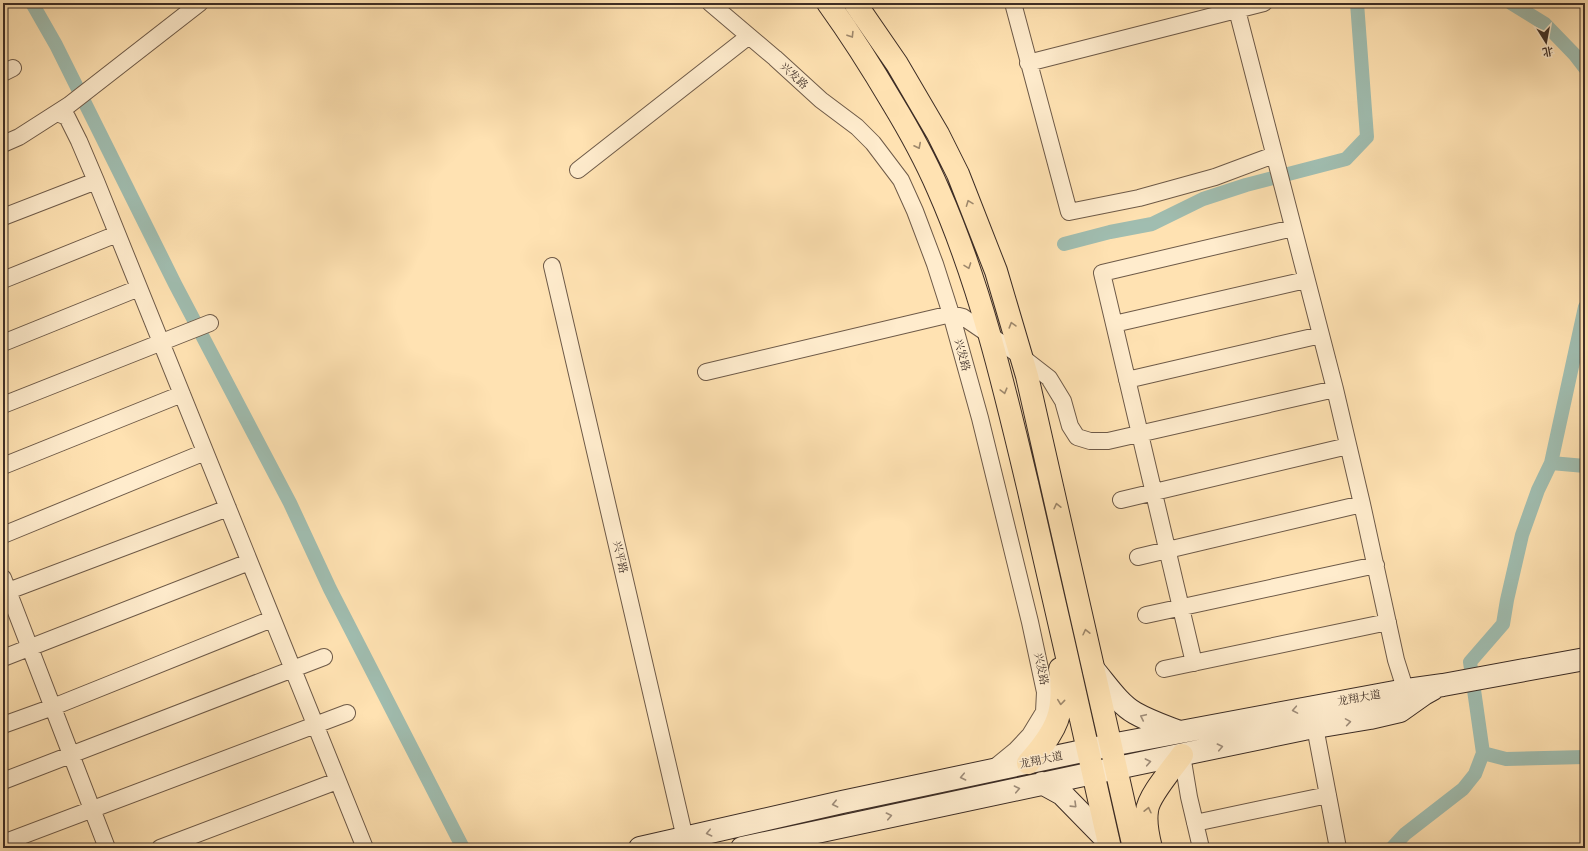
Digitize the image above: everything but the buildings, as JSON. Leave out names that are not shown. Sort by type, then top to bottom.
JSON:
[{"type":"main road","points":[[828,3],[870,66],[920,150],[955,228],[977,291],[1014,427],[1089,750],[1109,844]]},
{"type":"main road","points":[[855,3],[897,64],[921,103],[958,174],[996,270],[1022,357],[1032,397],[1134,848]]},
{"type":"main road","points":[[1028,763],[1045,744],[1054,729],[1060,709],[1062,686],[1059,660],[1048,612],[1047,567]]},
{"type":"main road","name":"龙翔大道","points":[[640,848],[686,843],[991,770],[1089,750],[1111,744],[1179,732],[1408,697],[1424,694],[1443,685],[1585,659]]},
{"type":"main road","points":[[1094,670],[1134,713],[1179,732]]},
{"type":"main road","name":"龙翔大道","points":[[742,848],[1042,783],[1315,727],[1370,718],[1400,711],[1408,697]]},
{"type":"main road","points":[[1151,848],[1146,824],[1147,809],[1156,791],[1182,755]]},
{"type":"main road","points":[[1042,783],[1062,794],[1109,844]]},
{"type":"street","points":[[3,144],[19,137],[63,109],[200,3]]},
{"type":"street","name":"兴发路","points":[[710,3],[775,58],[821,100],[857,127],[873,143],[901,180],[915,211],[935,264],[951,314],[983,433],[1046,692],[1044,712],[1030,735],[1016,750],[991,770]]},
{"type":"street","points":[[1013,3],[1069,212],[1139,198],[1215,177],[1275,158]]},
{"type":"street","points":[[1028,63],[1264,3]]},
{"type":"street","points":[[1237,10],[1335,389],[1376,565],[1396,660],[1408,697]]},
{"type":"street","points":[[578,170],[749,36]]},
{"type":"street","points":[[63,109],[79,141],[96,181],[365,848]]},
{"type":"street","points":[[3,217],[96,181]]},
{"type":"street","points":[[1194,663],[1102,273],[1293,228]]},
{"type":"street","points":[[3,280],[117,234]]},
{"type":"street","name":"兴平路","points":[[552,266],[686,843]]},
{"type":"street","points":[[1114,324],[1306,280]]},
{"type":"street","points":[[3,343],[139,288]]},
{"type":"street","points":[[706,372],[951,314],[963,316],[1022,357],[1049,378],[1063,401],[1070,426],[1077,437],[1090,441],[1108,441],[1335,389]]},
{"type":"street","points":[[3,405],[210,323]]},
{"type":"street","points":[[1127,380],[1321,335]]},
{"type":"street","points":[[3,466],[182,394]]},
{"type":"street","points":[[1121,500],[1348,446]]},
{"type":"street","points":[[3,535],[205,452]]},
{"type":"street","points":[[1138,557],[1362,504]]},
{"type":"street","points":[[107,848],[30,648],[5,588],[228,508]]},
{"type":"street","points":[[3,658],[249,562]]},
{"type":"street","points":[[1146,615],[1376,565]]},
{"type":"street","points":[[3,726],[272,619]]},
{"type":"street","points":[[1164,669],[1388,622]]},
{"type":"street","points":[[3,781],[324,657]]},
{"type":"street","points":[[3,843],[347,713]]},
{"type":"street","points":[[1315,727],[1338,848]]},
{"type":"street","points":[[1182,755],[1189,797],[1201,848]]},
{"type":"street","points":[[160,848],[338,780]]},
{"type":"street","points":[[1195,823],[1328,795]]},
{"type":"waterway","points":[[32,3],[56,45],[175,284],[290,503],[330,589],[463,848]]},
{"type":"waterway","points":[[1064,244],[1110,232],[1152,224],[1203,199],[1246,185],[1346,159],[1367,137],[1357,3]]},
{"type":"waterway","points":[[1511,3],[1545,24],[1575,55],[1585,68]]},
{"type":"waterway","points":[[1392,848],[1405,834],[1463,789],[1475,774],[1483,753],[1470,662],[1503,624],[1522,535],[1538,490],[1551,463],[1585,307]]},
{"type":"waterway","points":[[1551,463],[1585,466]]},
{"type":"waterway","points":[[1483,753],[1506,759],[1585,757]]}]
